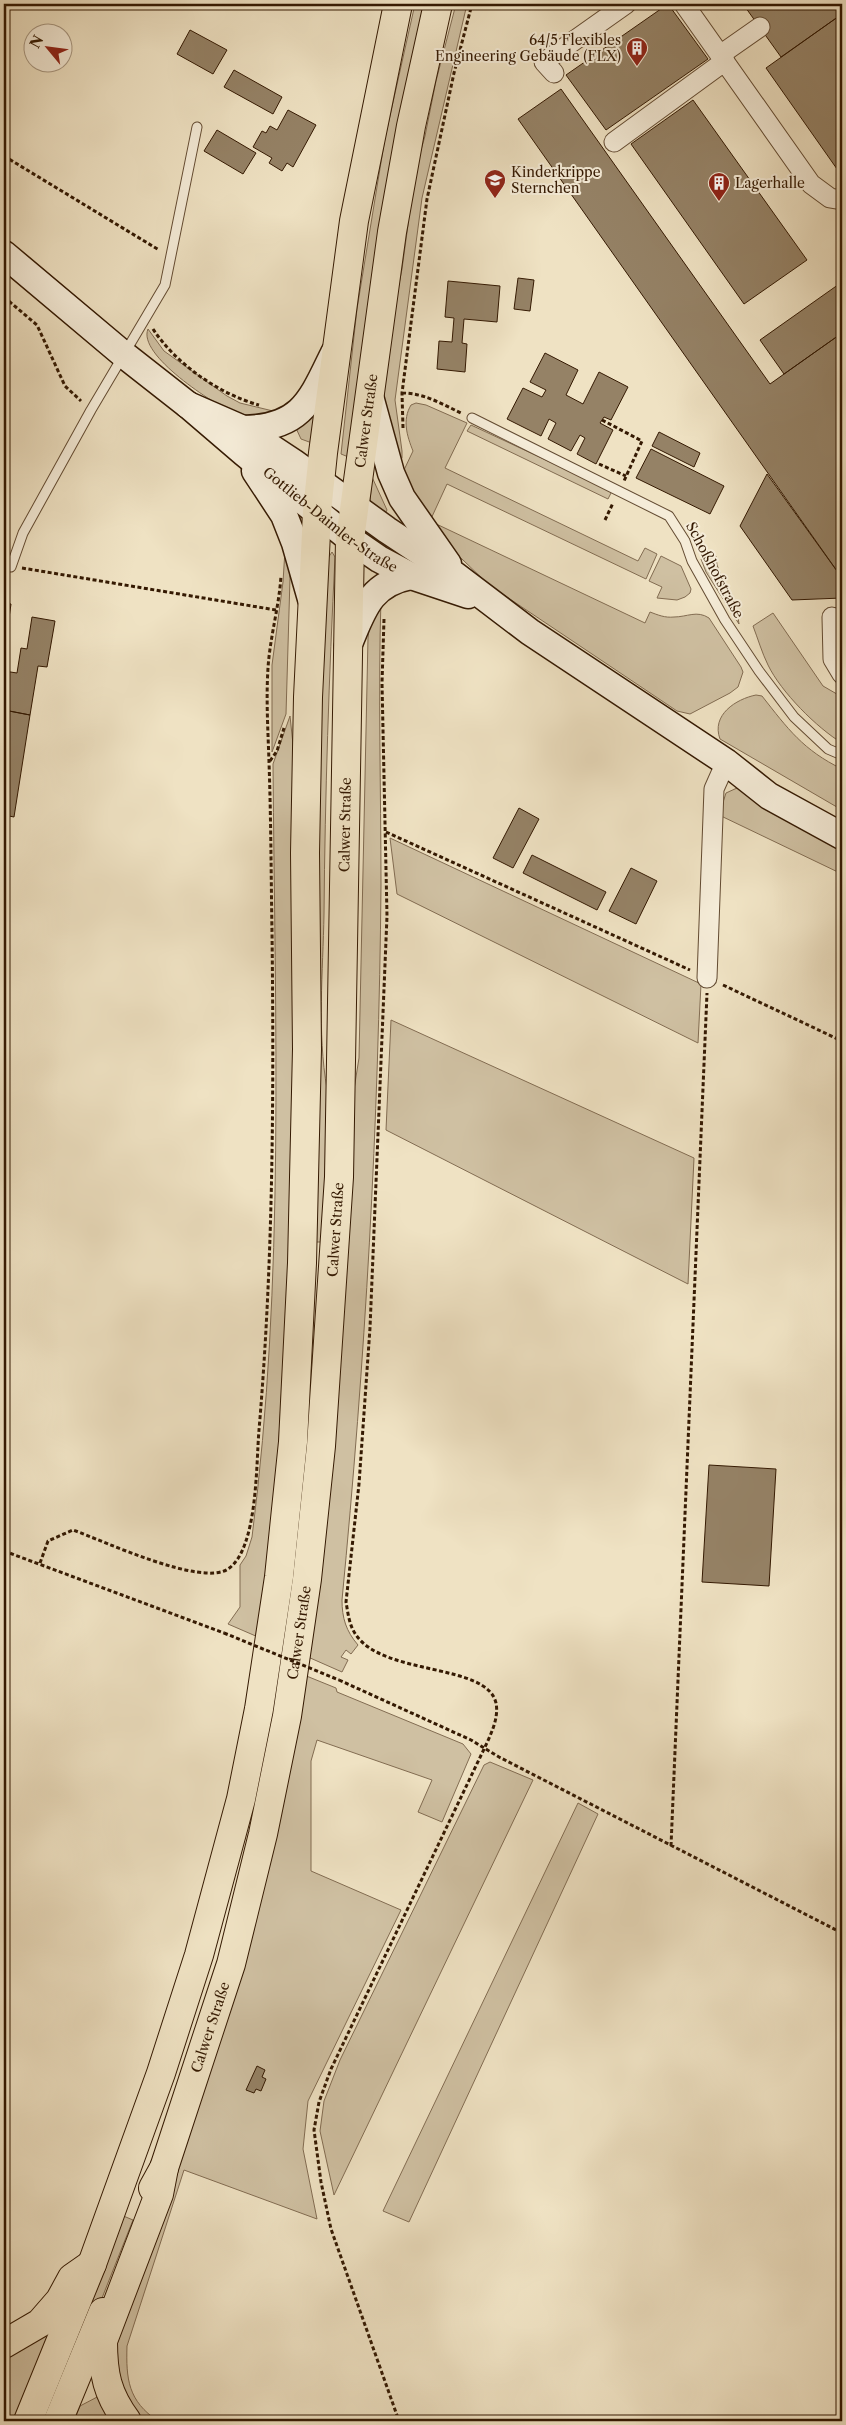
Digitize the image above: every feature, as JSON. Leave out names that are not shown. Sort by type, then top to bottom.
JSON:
[{"type":"main road","name":"Calwer Straße","points":[[28,2421],[92,2264],[161,2073],[199,1955],[243,1790],[260,1709],[278,1576],[292,1442],[302,1254],[307,1049],[305,853],[312,602],[317,512],[354,221],[398,4]]},
{"type":"main road","name":"Calwer Straße","points":[[58,2421],[150,2193],[164,2168],[231,1964],[263,1834],[287,1716],[307,1579],[321,1446],[338,1177],[350,539],[368,392],[392,232],[411,126],[438,4]]},
{"type":"main road","name":"Gottlieb-Daimler-Straße","points":[[4,254],[123,354],[188,405],[243,441],[320,480],[354,506],[455,575],[490,604],[726,762],[769,796],[842,836]]},
{"type":"main road","points":[[312,602],[295,543],[284,515],[243,441],[258,429],[286,422],[299,413],[316,389],[339,343]]},
{"type":"main road","points":[[368,392],[379,436],[402,498],[455,575]]},
{"type":"main road","name":"Gottlieb-Daimler-Straße","points":[[243,441],[317,512],[350,539],[379,559],[412,576],[460,591],[490,604]]},
{"type":"main road","points":[[347,647],[368,602],[381,587],[395,579],[412,576]]},
{"type":"main road","name":"Gottlieb-Daimler-Straße","points":[[726,762],[778,782],[842,818]]},
{"type":"main road","points":[[127,2421],[108,2390],[103,2363],[103,2341],[158,2194],[164,2168]]},
{"type":"main road","points":[[4,2344],[40,2323],[60,2300],[72,2278],[92,2264]]},
{"type":"street","points":[[554,73],[544,62],[624,4]]},
{"type":"street","points":[[684,4],[811,184],[830,198],[842,200]]},
{"type":"street","points":[[614,142],[760,27]]},
{"type":"street","points":[[832,617],[833,660],[842,674]]},
{"type":"street","points":[[707,978],[714,790],[726,762]]},
{"type":"lane","points":[[11,567],[23,533],[123,354],[165,285],[197,127]]},
{"type":"lane","name":"Schoßhofstraße","points":[[472,418],[669,516],[685,541],[692,560],[725,620],[759,671],[794,717],[828,749],[842,755]]},
{"type":"path","points":[[403,432],[402,393],[427,199],[454,73],[472,4]]},
{"type":"path","points":[[4,156],[170,257]]},
{"type":"path","points":[[4,297],[37,326],[65,386],[91,410]]},
{"type":"path","points":[[402,393],[414,393],[432,399],[461,413]]},
{"type":"path","points":[[602,420],[642,441],[605,520]]},
{"type":"path","points":[[599,464],[626,476]]},
{"type":"path","points":[[11,567],[276,610],[268,678],[274,1045],[271,1245],[266,1344],[252,1512],[246,1541],[241,1556],[230,1568],[219,1574],[183,1571],[73,1530],[48,1541],[40,1563]]},
{"type":"path","points":[[381,587],[384,605],[382,683],[387,916],[370,1328],[359,1484],[346,1602],[349,1620],[356,1635],[371,1650],[397,1662],[469,1678],[491,1693],[496,1703],[496,1716],[485,1747],[331,2069],[319,2102],[314,2130],[331,2229],[399,2421]]},
{"type":"path","points":[[386,832],[842,1041]]},
{"type":"path","points":[[671,1846],[707,978]]},
{"type":"path","points":[[4,1551],[224,1633],[339,1680],[485,1747],[499,1757],[842,1933]]},
{"type":"shaded area","points":[[415,4],[429,4],[351,458],[341,454],[357,309],[385,138]]},
{"type":"shaded area","points":[[456,4],[467,4],[422,198],[395,400],[402,451],[402,458],[398,464],[381,412],[385,355],[402,269],[408,225],[408,195],[425,136],[436,81]]},
{"type":"shaded area","points":[[148,329],[164,351],[227,396],[240,403],[273,411],[265,421],[238,415],[195,390],[165,365],[154,352],[148,340]]},
{"type":"shaded area","points":[[416,403],[426,405],[467,423],[445,468],[638,561],[645,548],[657,554],[646,579],[447,484],[430,521],[645,623],[650,612],[668,617],[700,614],[709,618],[741,667],[743,672],[738,687],[690,714],[677,711],[489,585],[437,535],[412,502],[404,470],[413,451],[407,434],[407,416],[411,405]]},
{"type":"shaded area","points":[[315,409],[312,443],[301,439],[295,426]]},
{"type":"shaded area","points":[[471,425],[612,491],[608,499],[467,431]]},
{"type":"shaded area","points":[[372,477],[387,510],[386,512],[370,502]]},
{"type":"shaded area","points":[[285,550],[288,552],[290,578],[286,714],[272,752],[272,665],[283,582]]},
{"type":"shaded area","points":[[332,552],[335,557],[325,825],[321,1001],[322,1046],[327,1089],[325,1242],[313,1242],[316,880],[326,561]]},
{"type":"shaded area","points":[[661,556],[681,566],[691,589],[690,593],[685,597],[677,600],[657,598],[662,587],[649,581]]},
{"type":"shaded area","points":[[716,556],[717,565],[738,617],[739,624],[706,572],[701,559]]},
{"type":"shaded area","points":[[381,598],[380,975],[374,1154],[358,1421],[342,1600],[346,1624],[350,1635],[358,1645],[351,1654],[346,1650],[341,1657],[348,1660],[342,1672],[308,1657],[352,1102],[359,1058],[368,638],[370,620]]},
{"type":"shaded area","points":[[773,613],[823,686],[842,697],[842,743],[800,708],[768,665],[753,626]]},
{"type":"shaded area","points":[[756,695],[762,696],[788,729],[806,746],[828,762],[842,769],[842,810],[720,739],[718,730],[722,716],[733,704]]},
{"type":"shaded area","points":[[290,716],[294,754],[296,1130],[277,1475],[258,1637],[228,1624],[240,1607],[240,1565],[246,1556],[252,1537],[262,1441],[269,1344],[274,1248],[276,1151],[273,764]]},
{"type":"shaded area","points":[[737,788],[749,791],[842,846],[842,874],[719,815],[726,793]]},
{"type":"shaded area","points":[[390,838],[701,984],[698,1043],[397,894]]},
{"type":"shaded area","points":[[391,1020],[694,1158],[688,1284],[386,1130]]},
{"type":"shaded area","points":[[304,1675],[336,1688],[337,1692],[463,1744],[471,1754],[442,1822],[418,1812],[432,1780],[317,1740],[311,1761],[311,1871],[401,1910],[308,2101],[303,2149],[317,2219],[184,2170],[127,2346],[127,2369],[131,2388],[140,2405],[158,2421],[139,2421],[115,2380],[115,2328]]},
{"type":"shaded area","points":[[490,1762],[533,1780],[334,2195],[320,2131],[324,2101],[340,2060],[484,1765]]},
{"type":"shaded area","points":[[578,1803],[598,1814],[409,2222],[383,2211]]},
{"type":"shaded area","points":[[121,2215],[133,2220],[69,2381],[50,2421],[42,2421]]},
{"type":"shaded area","points":[[53,2328],[16,2421],[4,2421],[4,2352]]},
{"type":"shaded area","points":[[101,2395],[116,2421],[74,2421],[80,2406]]},
{"type":"building","name":"64/5 Flexibles Engineering Gebäude (FLX)","points":[[668,4],[708,59],[606,130],[566,75]]},
{"type":"building","points":[[743,4],[842,4],[842,14],[781,57]]},
{"type":"building","points":[[842,14],[842,165],[837,169],[766,68]]},
{"type":"building","points":[[190,30],[227,50],[213,74],[177,54]]},
{"type":"building","points":[[234,70],[282,97],[273,114],[224,87]]},
{"type":"building","points":[[561,89],[770,384],[842,333],[842,578],[518,119]]},
{"type":"building","name":"Lagerhalle","points":[[693,100],[807,260],[744,304],[631,144]]},
{"type":"building","points":[[288,110],[316,125],[293,167],[287,163],[282,171],[269,163],[272,158],[253,147],[262,131],[266,133],[270,126],[277,130]]},
{"type":"building","points":[[217,130],[256,153],[243,174],[204,151]]},
{"type":"building","points":[[518,278],[534,280],[530,311],[514,309]]},
{"type":"building","points":[[448,281],[500,286],[497,322],[464,319],[462,343],[467,344],[465,372],[437,369],[439,341],[452,342],[454,318],[445,317]]},
{"type":"building","points":[[842,282],[842,333],[784,374],[760,340]]},
{"type":"building","points":[[545,353],[578,370],[566,395],[583,404],[599,372],[628,387],[611,420],[604,417],[600,423],[613,430],[596,464],[577,454],[585,438],[580,435],[571,451],[548,439],[556,423],[549,419],[541,436],[507,419],[523,388],[542,397],[546,390],[530,382]]},
{"type":"building","points":[[659,432],[700,453],[694,467],[652,446]]},
{"type":"building","points":[[651,449],[724,486],[710,514],[636,478]]},
{"type":"building","points":[[767,474],[842,578],[842,598],[792,600],[740,526]]},
{"type":"building","points":[[4,603],[11,604],[4,653]]},
{"type":"building","points":[[32,617],[55,621],[47,667],[38,666],[30,715],[4,710],[4,671],[17,673],[21,648],[27,649]]},
{"type":"building","points":[[4,710],[30,715],[14,817],[4,815]]},
{"type":"building","points":[[519,808],[539,819],[513,868],[493,858]]},
{"type":"building","points":[[532,855],[606,892],[597,910],[523,873]]},
{"type":"building","points":[[631,868],[657,881],[636,924],[609,911]]},
{"type":"building","points":[[709,1465],[776,1469],[769,1586],[702,1582]]},
{"type":"building","points":[[257,2066],[265,2070],[262,2077],[266,2079],[261,2091],[256,2089],[254,2093],[246,2090]]},
{"type":"place","name":"64/5 Flexibles Engineering Gebäude (FLX)","points":[[637,67]]},
{"type":"place","name":"Kinderkrippe Sternchen","points":[[495,199]]},
{"type":"place","name":"Lagerhalle","points":[[719,202]]}]
